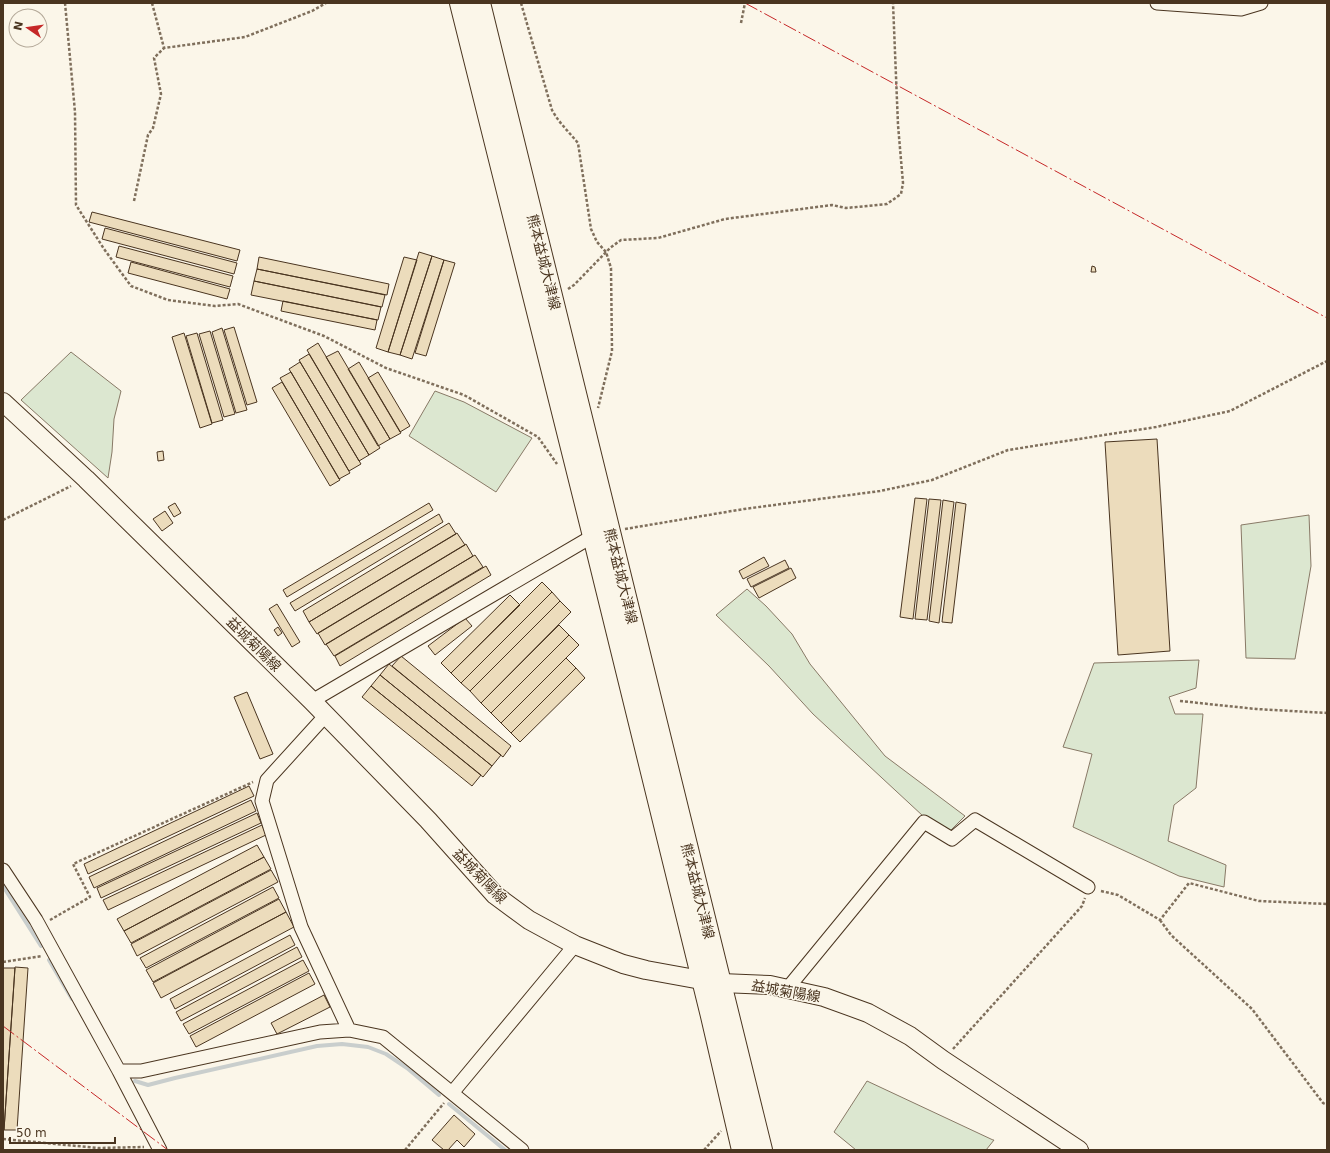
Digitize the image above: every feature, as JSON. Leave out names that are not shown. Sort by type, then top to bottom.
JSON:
[{"type":"main road","name":"熊本益城大津線","points":[[460,3],[721,982],[762,1150]]},
{"type":"main road","name":"熊本益城大津線","points":[[480,3],[554,299],[602,533],[701,980],[711,1016],[742,1150]]},
{"type":"main road","name":"益城菊陽線","points":[[3,402],[86,479],[312,701],[428,820],[495,894],[529,920],[575,944],[623,964],[646,970],[701,980],[770,985],[824,997],[868,1013],[910,1036],[943,1060],[1079,1150]]},
{"type":"street","points":[[1157,3],[1241,9],[1261,3]]},
{"type":"street","points":[[312,701],[602,533]]},
{"type":"street","points":[[326,715],[266,780],[262,801],[301,927],[349,1030]]},
{"type":"street","points":[[787,989],[924,822],[952,839],[975,820],[1088,887]]},
{"type":"street","points":[[3,870],[39,926],[119,1071],[159,1149]]},
{"type":"street","points":[[452,1093],[575,944]]},
{"type":"street","points":[[119,1071],[141,1071],[320,1032],[349,1030],[383,1037],[522,1150]]},
{"type":"path","points":[[65,3],[75,112],[76,205],[104,249],[131,286],[168,300],[215,306],[238,304],[324,336],[386,368],[464,395],[538,437],[559,466]]},
{"type":"path","points":[[152,3],[164,48]]},
{"type":"path","points":[[134,201],[148,135],[154,128],[161,94],[154,58],[164,48],[245,37],[312,11],[326,3]]},
{"type":"path","points":[[521,3],[552,110],[559,122],[578,143],[591,229],[597,242],[606,252],[611,268],[612,351],[598,408]]},
{"type":"path","points":[[741,23],[745,3]]},
{"type":"path","points":[[554,299],[574,285],[606,252],[621,240],[658,238],[725,219],[832,205],[846,208],[888,204],[901,194],[903,183],[898,125],[893,3]]},
{"type":"path","points":[[602,533],[744,509],[880,491],[932,480],[1008,450],[1156,427],[1230,411],[1327,361]]},
{"type":"path","points":[[3,520],[86,479]]},
{"type":"path","points":[[1180,702],[1256,709],[1327,713]]},
{"type":"path","points":[[39,926],[90,898],[73,864],[255,781],[266,780]]},
{"type":"path","points":[[1160,920],[1190,882],[1259,901],[1327,904]]},
{"type":"path","points":[[943,1060],[1082,906],[1088,887],[1118,896],[1160,920],[1171,935],[1252,1009],[1323,1103],[1327,1105]]},
{"type":"path","points":[[3,962],[54,955]]},
{"type":"path","points":[[405,1150],[452,1093]]},
{"type":"path","points":[[704,1150],[734,1117]]},
{"type":"path","points":[[3,1139],[98,1148],[159,1149]]},
{"type":"green space","points":[[71,352],[121,391],[114,419],[112,452],[108,478],[21,400]]},
{"type":"green space","points":[[435,391],[464,402],[532,438],[496,492],[409,436]]},
{"type":"green space","points":[[1309,515],[1311,566],[1295,659],[1246,658],[1241,525]]},
{"type":"green space","points":[[747,589],[766,606],[792,634],[810,664],[885,756],[965,816],[948,833],[923,816],[813,714],[769,666],[716,615]]},
{"type":"green space","points":[[1199,660],[1196,688],[1169,697],[1175,714],[1203,714],[1196,788],[1174,805],[1168,841],[1226,865],[1224,887],[1179,876],[1073,827],[1092,754],[1063,747],[1094,663]]},
{"type":"green space","points":[[867,1081],[994,1140],[986,1150],[856,1150],[834,1132]]},
{"type":"building","points":[[92,212],[240,250],[237,261],[89,222]]},
{"type":"building","points":[[105,228],[237,263],[234,274],[102,239]]},
{"type":"building","points":[[119,246],[233,276],[230,287],[116,257]]},
{"type":"building","points":[[419,252],[432,256],[400,355],[388,352]]},
{"type":"building","points":[[432,256],[444,260],[412,359],[400,355]]},
{"type":"building","points":[[259,257],[389,284],[387,295],[257,269]]},
{"type":"building","points":[[404,257],[417,260],[388,352],[376,348]]},
{"type":"building","points":[[444,260],[455,263],[426,356],[415,353]]},
{"type":"building","points":[[131,262],[230,289],[227,299],[128,273]]},
{"type":"building","points":[[1092,266],[1095,267],[1096,272],[1091,272]]},
{"type":"building","points":[[257,269],[385,295],[382,307],[254,281]]},
{"type":"building","points":[[254,281],[381,307],[378,320],[251,295]]},
{"type":"building","points":[[283,301],[377,320],[375,330],[281,311]]},
{"type":"building","points":[[234,327],[257,402],[247,405],[224,330]]},
{"type":"building","points":[[222,328],[247,410],[236,413],[212,332]]},
{"type":"building","points":[[210,331],[235,414],[224,417],[199,334]]},
{"type":"building","points":[[184,333],[212,424],[200,428],[172,337]]},
{"type":"building","points":[[197,333],[223,420],[212,423],[186,336]]},
{"type":"building","points":[[318,343],[380,448],[369,455],[307,350]]},
{"type":"building","points":[[338,351],[390,439],[378,446],[326,357]]},
{"type":"building","points":[[309,354],[369,455],[359,461],[299,360]]},
{"type":"building","points":[[300,362],[361,464],[349,471],[289,369]]},
{"type":"building","points":[[359,362],[401,433],[390,439],[348,369]]},
{"type":"building","points":[[291,372],[350,473],[339,479],[280,378]]},
{"type":"building","points":[[378,372],[410,426],[400,432],[368,378]]},
{"type":"building","points":[[282,382],[340,480],[330,486],[272,388]]},
{"type":"building","points":[[1157,439],[1170,651],[1118,655],[1105,442]]},
{"type":"building","points":[[163,451],[164,460],[158,461],[157,452]]},
{"type":"building","points":[[915,498],[927,499],[913,619],[900,617]]},
{"type":"building","points":[[929,499],[941,500],[927,620],[915,619]]},
{"type":"building","points":[[943,500],[954,502],[939,623],[929,621]]},
{"type":"building","points":[[956,502],[966,504],[952,623],[942,622]]},
{"type":"building","points":[[175,503],[181,513],[174,517],[168,507]]},
{"type":"building","points":[[429,503],[433,510],[287,597],[283,590]]},
{"type":"building","points":[[165,511],[173,523],[162,531],[153,519]]},
{"type":"building","points":[[439,514],[443,522],[295,611],[290,603]]},
{"type":"building","points":[[449,523],[456,534],[309,622],[303,611]]},
{"type":"building","points":[[457,533],[465,545],[317,634],[309,622]]},
{"type":"building","points":[[466,544],[473,556],[325,645],[318,633]]},
{"type":"building","points":[[475,555],[483,567],[334,656],[326,644]]},
{"type":"building","points":[[764,557],[769,566],[743,579],[739,571]]},
{"type":"building","points":[[785,560],[789,568],[751,587],[747,579]]},
{"type":"building","points":[[486,566],[491,575],[340,666],[335,656]]},
{"type":"building","points":[[791,568],[796,578],[759,598],[753,587]]},
{"type":"building","points":[[542,582],[552,592],[461,683],[451,673]]},
{"type":"building","points":[[552,592],[560,601],[470,691],[461,683]]},
{"type":"building","points":[[510,595],[520,605],[451,673],[441,663]]},
{"type":"building","points":[[560,601],[571,612],[481,703],[470,691]]},
{"type":"building","points":[[277,604],[300,642],[292,647],[269,609]]},
{"type":"building","points":[[465,618],[472,626],[435,655],[428,646]]},
{"type":"building","points":[[559,625],[569,635],[491,713],[481,703]]},
{"type":"building","points":[[278,627],[282,633],[278,636],[274,630]]},
{"type":"building","points":[[569,635],[579,645],[501,723],[491,713]]},
{"type":"building","points":[[401,656],[511,746],[503,757],[392,666]]},
{"type":"building","points":[[566,658],[576,668],[511,733],[501,723]]},
{"type":"building","points":[[389,664],[501,755],[492,766],[380,675]]},
{"type":"building","points":[[576,668],[585,678],[520,742],[511,733]]},
{"type":"building","points":[[380,675],[492,766],[483,777],[371,686]]},
{"type":"building","points":[[371,686],[481,775],[472,786],[362,697]]},
{"type":"building","points":[[247,692],[273,754],[260,759],[234,697]]},
{"type":"building","points":[[249,786],[254,796],[88,874],[84,864]]},
{"type":"building","points":[[251,800],[256,811],[94,888],[89,877]]},
{"type":"building","points":[[257,813],[261,823],[101,898],[97,888]]},
{"type":"building","points":[[262,825],[266,835],[108,910],[103,900]]},
{"type":"building","points":[[257,845],[264,857],[124,931],[117,919]]},
{"type":"building","points":[[264,857],[271,869],[131,943],[124,931]]},
{"type":"building","points":[[271,870],[278,882],[137,956],[131,944]]},
{"type":"building","points":[[273,887],[279,898],[146,968],[140,958]]},
{"type":"building","points":[[279,899],[286,912],[153,982],[146,970]]},
{"type":"building","points":[[286,912],[294,927],[161,998],[153,983]]},
{"type":"building","points":[[290,935],[295,945],[175,1009],[170,999]]},
{"type":"building","points":[[297,947],[302,957],[181,1021],[176,1012]]},
{"type":"building","points":[[303,960],[309,971],[189,1034],[183,1024]]},
{"type":"building","points":[[15,967],[28,968],[17,1130],[4,1130]]},
{"type":"building","points":[[3,968],[15,968],[4,1130],[3,1130]]},
{"type":"building","points":[[309,973],[315,984],[196,1047],[190,1036]]},
{"type":"building","points":[[324,995],[330,1007],[277,1034],[271,1023]]},
{"type":"building","points":[[454,1115],[475,1134],[464,1147],[457,1140],[448,1150],[444,1150],[432,1140]]},
{"type":"waterway","points":[[3,886],[41,946]]},
{"type":"waterway","points":[[49,960],[72,999]]},
{"type":"waterway","points":[[135,1081],[148,1085],[317,1046],[342,1044],[368,1047],[386,1054],[407,1068],[439,1095]]},
{"type":"waterway","points":[[449,1104],[505,1150]]},
{"type":"power","points":[[745,3],[1327,318]]},
{"type":"power","points":[[3,1026],[168,1150]]}]
